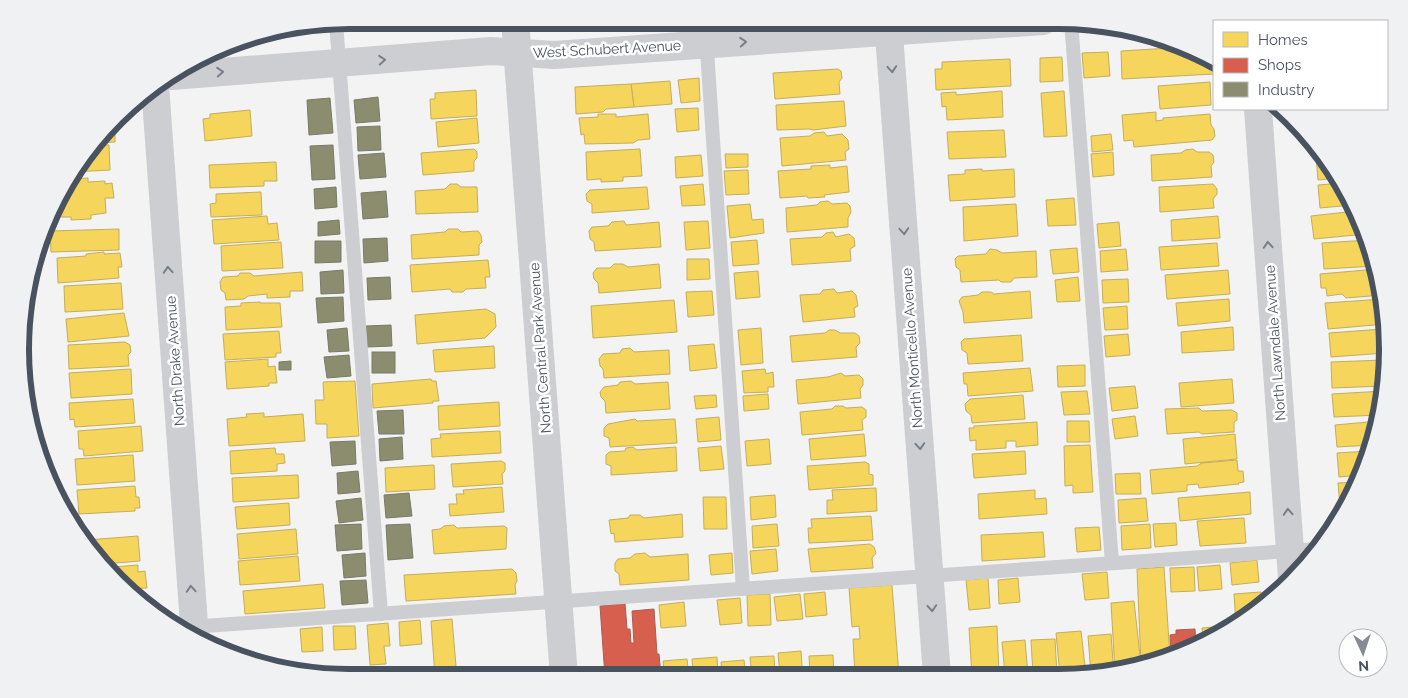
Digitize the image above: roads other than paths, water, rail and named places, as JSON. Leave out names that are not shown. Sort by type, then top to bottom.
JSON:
[{"type":"street","name":"North Central Park Avenue","points":[[516,29],[563,669]]},
{"type":"street","name":"West Schubert Avenue","points":[[184,75],[491,52],[554,55],[706,32],[798,29]]},
{"type":"street","name":"North Monticello Avenue","points":[[889,29],[936,669]]},
{"type":"street","name":"North Drake Avenue","points":[[156,94],[190,626]]},
{"type":"street","name":"North Lawndale Avenue","points":[[1258,110],[1291,569]]},
{"type":"lane","points":[[337,29],[381,614]]},
{"type":"lane","points":[[1073,29],[1112,563]]},
{"type":"lane","points":[[706,32],[743,589]]},
{"type":"lane","points":[[197,630],[381,614],[1308,550]]}]
